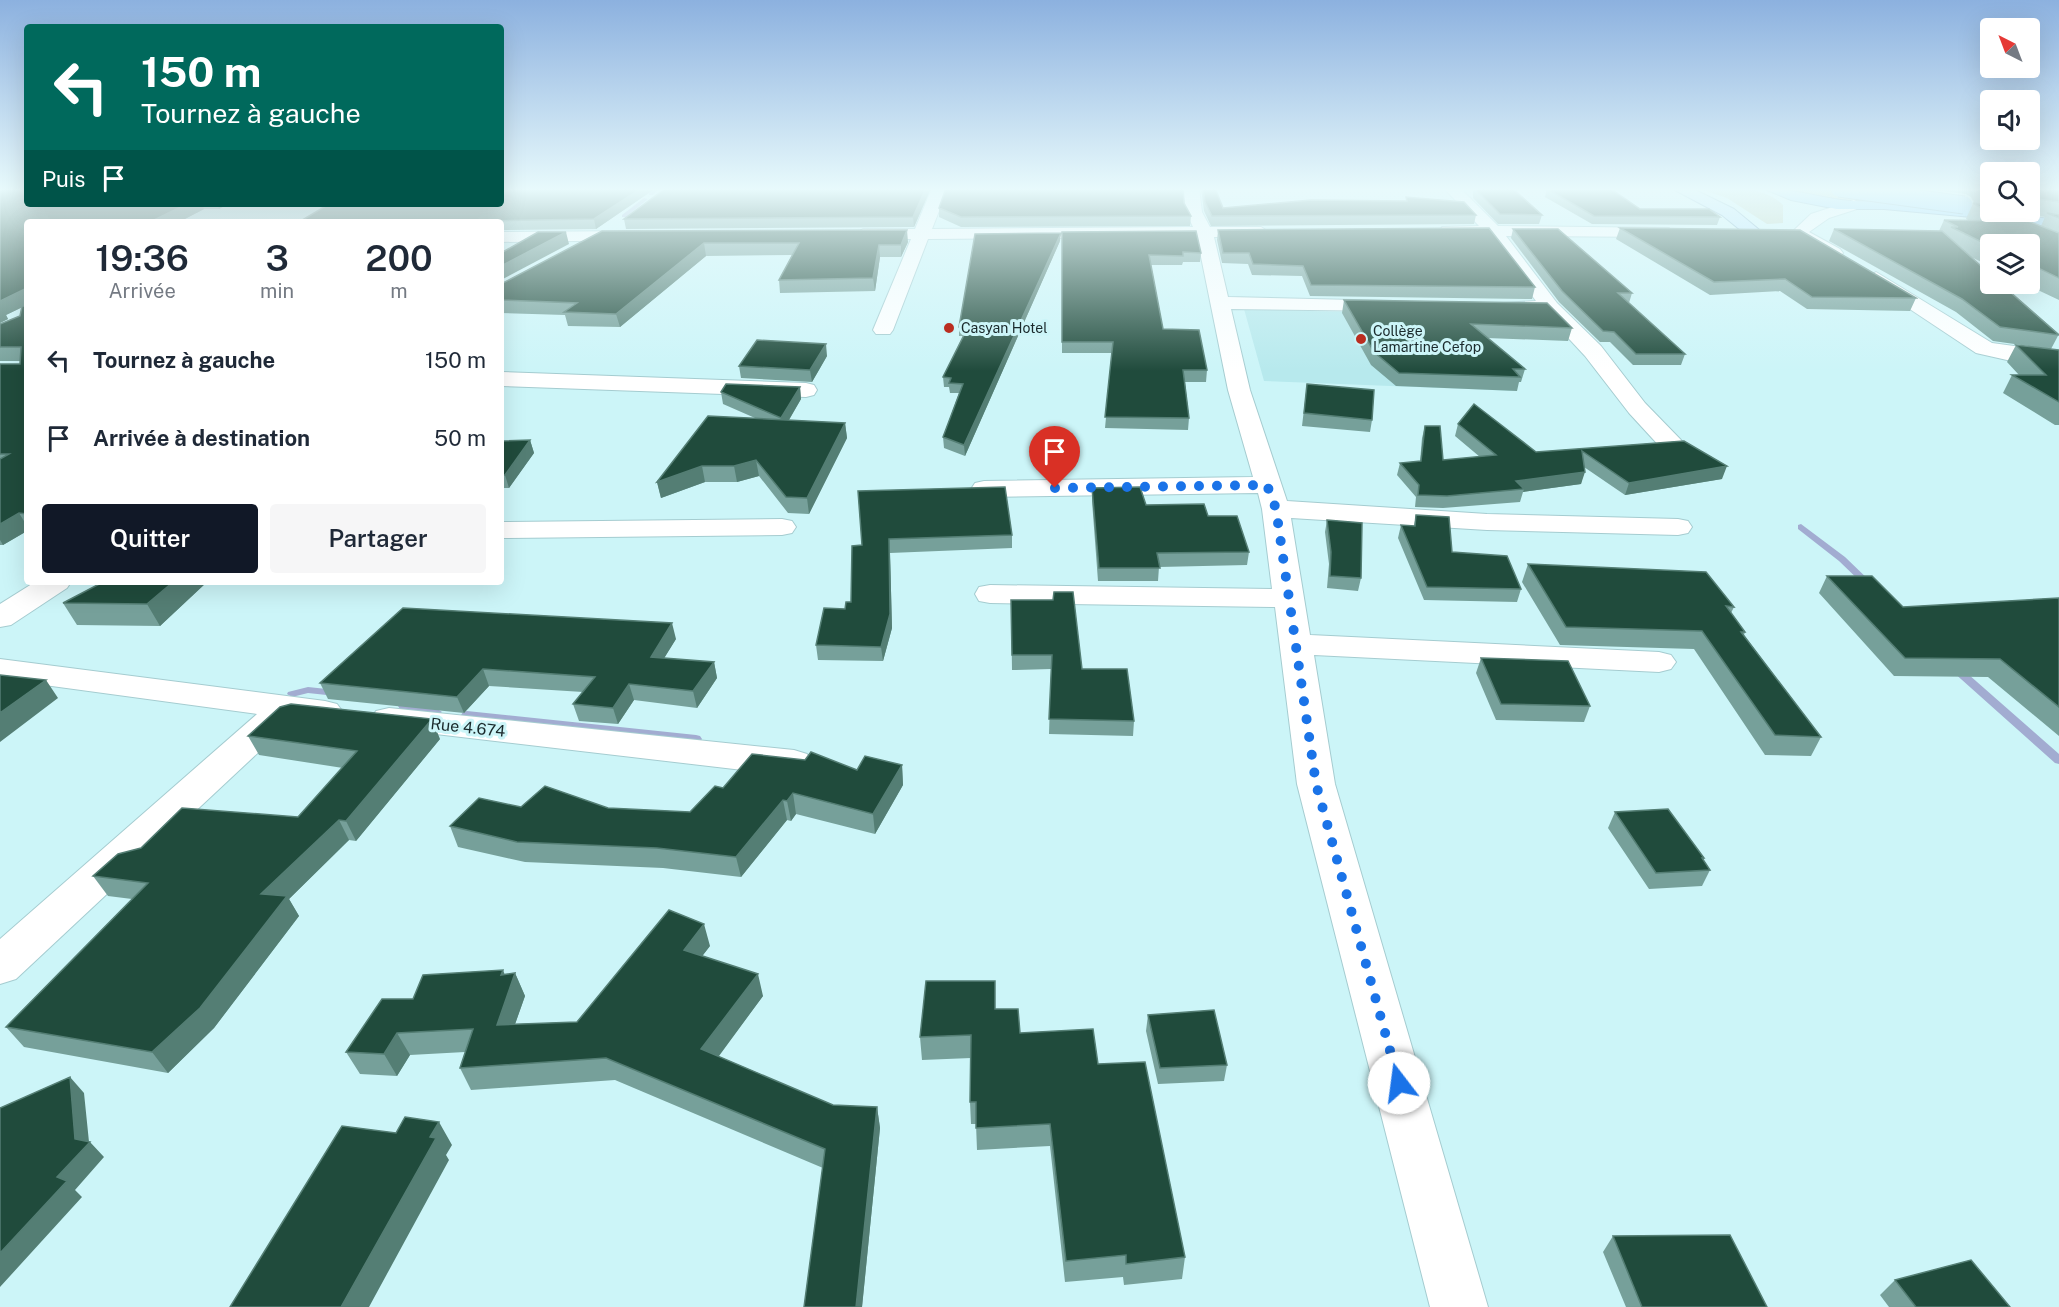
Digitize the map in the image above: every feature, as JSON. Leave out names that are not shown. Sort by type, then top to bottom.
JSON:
[{"type":"street","points":[[571,252],[577,249]]},
{"type":"street","points":[[883,330],[915,249]]},
{"type":"street","points":[[1208,249],[1239,390],[1271,497],[1290,598],[1316,784],[1459,1307]]},
{"type":"street","points":[[1506,249],[1550,307],[1593,351],[1637,408],[1672,445]]},
{"type":"street","points":[[1831,249],[1984,348],[2007,354],[2059,359]]},
{"type":"street","points":[[1219,303],[1412,305]]},
{"type":"street","points":[[1492,306],[1550,307]]},
{"type":"street","points":[[504,379],[806,390]]},
{"type":"street","points":[[984,489],[1271,497],[1487,522],[1678,527]]},
{"type":"street","points":[[504,530],[782,527]]},
{"type":"street","points":[[0,618],[52,585]]},
{"type":"street","points":[[990,594],[1290,598]]},
{"type":"street","points":[[1297,644],[1659,662]]},
{"type":"street","name":"Rue 4.674","points":[[0,669],[285,708],[794,763]]},
{"type":"street","points":[[0,966],[285,708]]},
{"type":"shaded area","name":"Collège Lamartine Cefop","points":[[1244,309],[1342,312],[1444,311],[1521,382],[1510,383],[1517,391],[1264,381]]},
{"type":"building","points":[[0,249],[24,249],[24,289],[0,301]]},
{"type":"building","points":[[508,249],[534,249],[504,264],[504,251]]},
{"type":"building","points":[[568,249],[697,249],[616,314],[564,312],[577,303],[504,300],[504,282]]},
{"type":"building","points":[[796,249],[878,249],[873,278],[779,280]]},
{"type":"building","points":[[972,249],[1054,249],[964,445],[943,437],[963,384],[949,383],[951,378],[943,377],[968,327],[959,327]]},
{"type":"building","points":[[1062,249],[1200,249],[1201,253],[1183,252],[1183,256],[1149,255],[1163,329],[1199,330],[1207,370],[1183,370],[1189,418],[1105,417],[1113,342],[1062,342]]},
{"type":"building","points":[[1222,249],[1505,249],[1535,287],[1311,285],[1303,266],[1253,264],[1249,253],[1223,253]]},
{"type":"building","points":[[1529,249],[1581,249],[1632,293],[1618,293],[1685,354],[1636,354],[1614,332],[1603,331],[1562,291]]},
{"type":"building","points":[[1657,249],[1832,249],[1916,298],[1812,297],[1785,279],[1714,282]]},
{"type":"building","points":[[1871,249],[1962,249],[1980,265],[1980,294],[2012,294],[2059,335],[2000,327],[1962,299]]},
{"type":"building","points":[[2040,249],[2059,249],[2059,278],[2040,269]]},
{"type":"building","points":[[1344,300],[1547,303],[1572,328],[1471,324],[1525,369],[1513,369],[1520,377],[1399,373],[1374,352]]},
{"type":"building","points":[[22,306],[24,306],[24,514],[19,513],[0,524],[0,459],[9,454],[0,454],[0,364],[20,364],[21,347],[0,347],[0,324],[20,316]]},
{"type":"building","points":[[757,340],[826,344],[810,370],[739,366]]},
{"type":"building","points":[[2016,345],[2059,350],[2059,402],[2012,375],[2046,375]]},
{"type":"building","points":[[726,384],[800,387],[781,418],[721,392]]},
{"type":"building","points":[[1307,384],[1374,390],[1372,420],[1304,413]]},
{"type":"building","points":[[1474,404],[1536,452],[1684,441],[1727,466],[1629,483],[1582,451],[1585,472],[1516,481],[1524,489],[1447,496],[1418,495],[1419,485],[1400,463],[1421,461],[1425,426],[1440,426],[1443,460],[1496,455],[1458,424]]},
{"type":"building","points":[[708,416],[845,423],[807,498],[786,497],[756,460],[734,466],[702,466],[657,482]]},
{"type":"building","points":[[530,440],[505,475],[504,475],[504,441]]},
{"type":"building","points":[[1005,487],[1012,535],[889,539],[890,614],[881,647],[816,645],[824,608],[845,609],[846,602],[851,602],[852,546],[862,545],[858,491]]},
{"type":"building","points":[[1140,487],[1146,505],[1204,504],[1208,516],[1237,516],[1249,552],[1157,553],[1160,568],[1099,568],[1092,488]]},
{"type":"building","points":[[1416,515],[1449,517],[1452,552],[1507,556],[1521,589],[1427,587],[1401,525],[1415,526]]},
{"type":"building","points":[[1327,520],[1362,523],[1361,578],[1330,576],[1331,552]]},
{"type":"building","points":[[1528,564],[1706,572],[1734,607],[1726,606],[1745,632],[1741,632],[1821,737],[1775,735],[1702,631],[1566,627]]},
{"type":"building","points":[[1827,576],[1872,576],[1903,607],[2059,598],[2059,707],[2000,659],[1905,658]]},
{"type":"building","points":[[97,585],[169,585],[147,604],[63,603]]},
{"type":"building","points":[[1054,592],[1073,592],[1082,669],[1127,669],[1134,721],[1049,719],[1052,655],[1012,655],[1011,600],[1053,600]]},
{"type":"building","points":[[403,608],[672,623],[651,657],[714,662],[693,691],[629,684],[613,708],[573,704],[595,677],[483,669],[457,697],[320,683]]},
{"type":"building","points":[[1481,658],[1568,661],[1590,706],[1501,704]]},
{"type":"building","points":[[0,675],[46,680],[0,713]]},
{"type":"building","points":[[291,704],[432,719],[346,821],[339,820],[261,894],[287,896],[200,1008],[152,1052],[6,1027],[148,883],[93,876],[118,854],[141,848],[182,808],[298,817],[357,751],[248,736],[280,707]]},
{"type":"building","points":[[811,752],[857,770],[865,756],[902,765],[873,814],[793,793],[787,801],[783,800],[736,857],[657,848],[517,842],[450,826],[479,798],[521,807],[545,786],[608,808],[690,812],[715,786],[723,788],[752,754],[805,760]]},
{"type":"building","points":[[1668,809],[1704,858],[1702,858],[1710,870],[1656,873],[1615,812]]},
{"type":"building","points":[[669,910],[704,924],[684,950],[758,974],[701,1049],[833,1105],[877,1107],[856,1307],[804,1307],[825,1149],[606,1058],[460,1068],[473,1029],[397,1033],[384,1054],[346,1052],[382,999],[413,999],[423,975],[503,970],[501,975],[515,973],[497,1025],[577,1022]]},
{"type":"building","points":[[926,981],[995,981],[995,1009],[1018,1009],[1020,1033],[1093,1029],[1098,1064],[1145,1062],[1185,1257],[1126,1264],[1126,1255],[1066,1261],[1050,1124],[976,1128],[976,1102],[970,1102],[971,1035],[920,1037]]},
{"type":"building","points":[[1214,1010],[1227,1065],[1160,1068],[1148,1015]]},
{"type":"building","points":[[70,1077],[75,1139],[90,1142],[57,1177],[67,1181],[0,1253],[0,1108]]},
{"type":"building","points":[[405,1117],[439,1122],[430,1137],[436,1138],[341,1307],[230,1307],[342,1126],[396,1133]]},
{"type":"building","points":[[1730,1235],[1767,1307],[1642,1307],[1613,1236]]},
{"type":"building","points":[[1971,1260],[2010,1307],[1916,1307],[1895,1280]]},
{"type":"waterway","points":[[1801,527],[1842,559],[1869,585]]},
{"type":"waterway","points":[[1956,669],[2059,760]]},
{"type":"waterway","points":[[292,694],[308,690],[336,693]]},
{"type":"waterway","points":[[404,706],[436,712]]},
{"type":"waterway","points":[[467,715],[696,739]]},
{"type":"place","name":"Casyan Hotel","points":[[949,328]]},
{"type":"place","name":"Collège Lamartine Cefop","points":[[1361,339]]},
{"type":"route","points":[[1055,488],[1267,485],[1276,509],[1316,784],[1399,1083]]}]
